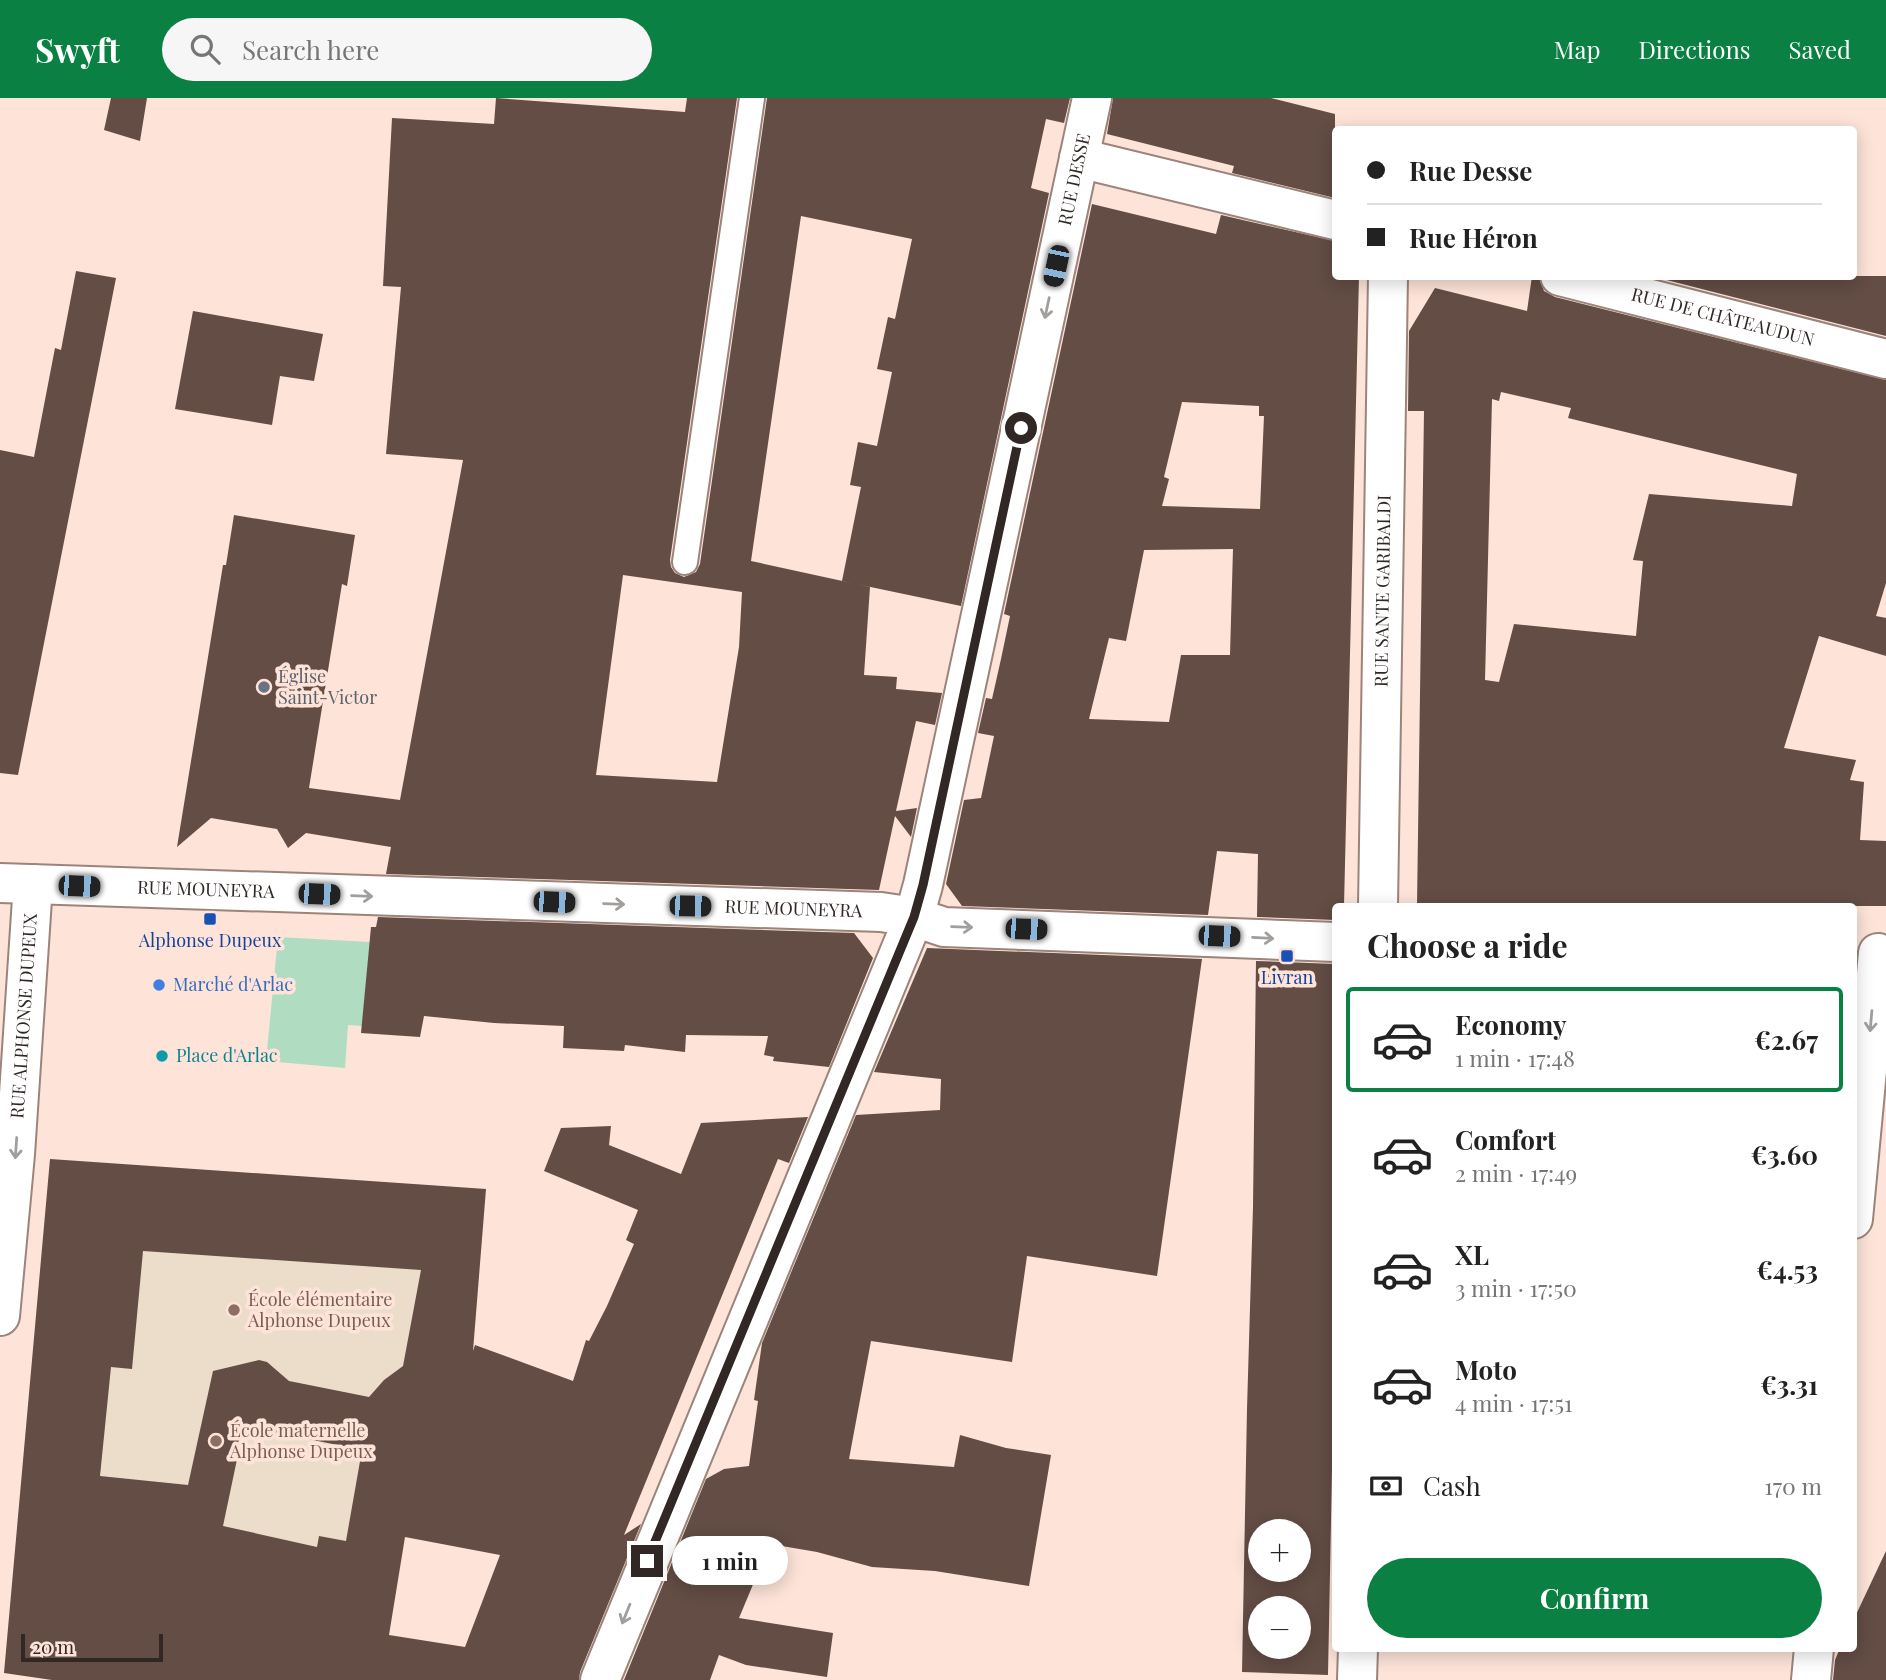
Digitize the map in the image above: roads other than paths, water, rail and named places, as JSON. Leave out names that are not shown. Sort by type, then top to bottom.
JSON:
[{"type":"street","name":"RUE DESSE","points":[[600,1680],[914,917],[926,872],[1092,98]]},
{"type":"street","points":[[1079,158],[1332,219]]},
{"type":"street","name":"RUE SANTE GARIBALDI","points":[[1378,903],[1388,280]]},
{"type":"street","name":"RUE DE CHÂTEAUDUN","points":[[1576,280],[1886,359]]},
{"type":"street","name":"RUE MOUNEYRA","points":[[16,883],[881,912],[914,917],[944,926],[1332,942]]},
{"type":"street","name":"RUE ALPHONSE DUPEUX","points":[[0,1315],[16,1154],[16,883]]},
{"type":"street","points":[[1857,1163],[1872,953]]},
{"type":"street","points":[[1357,1680],[1358,1652]]},
{"type":"street","points":[[1811,1680],[1814,1652]]},
{"type":"lane","points":[[685,562],[752,98]]},
{"type":"place","name":"Église Saint-Victor","points":[[264,687]]},
{"type":"place","name":"Alphonse Dupeux","points":[[210,919]]},
{"type":"place","name":"Livran","points":[[1287,956]]},
{"type":"place","name":"Marché d'Arlac","points":[[159,985]]},
{"type":"place","name":"Place d'Arlac","points":[[162,1056]]},
{"type":"place","name":"École élémentaire Alphonse Dupeux","points":[[234,1310]]},
{"type":"place","name":"École maternelle Alphonse Dupeux","points":[[216,1441]]}]
